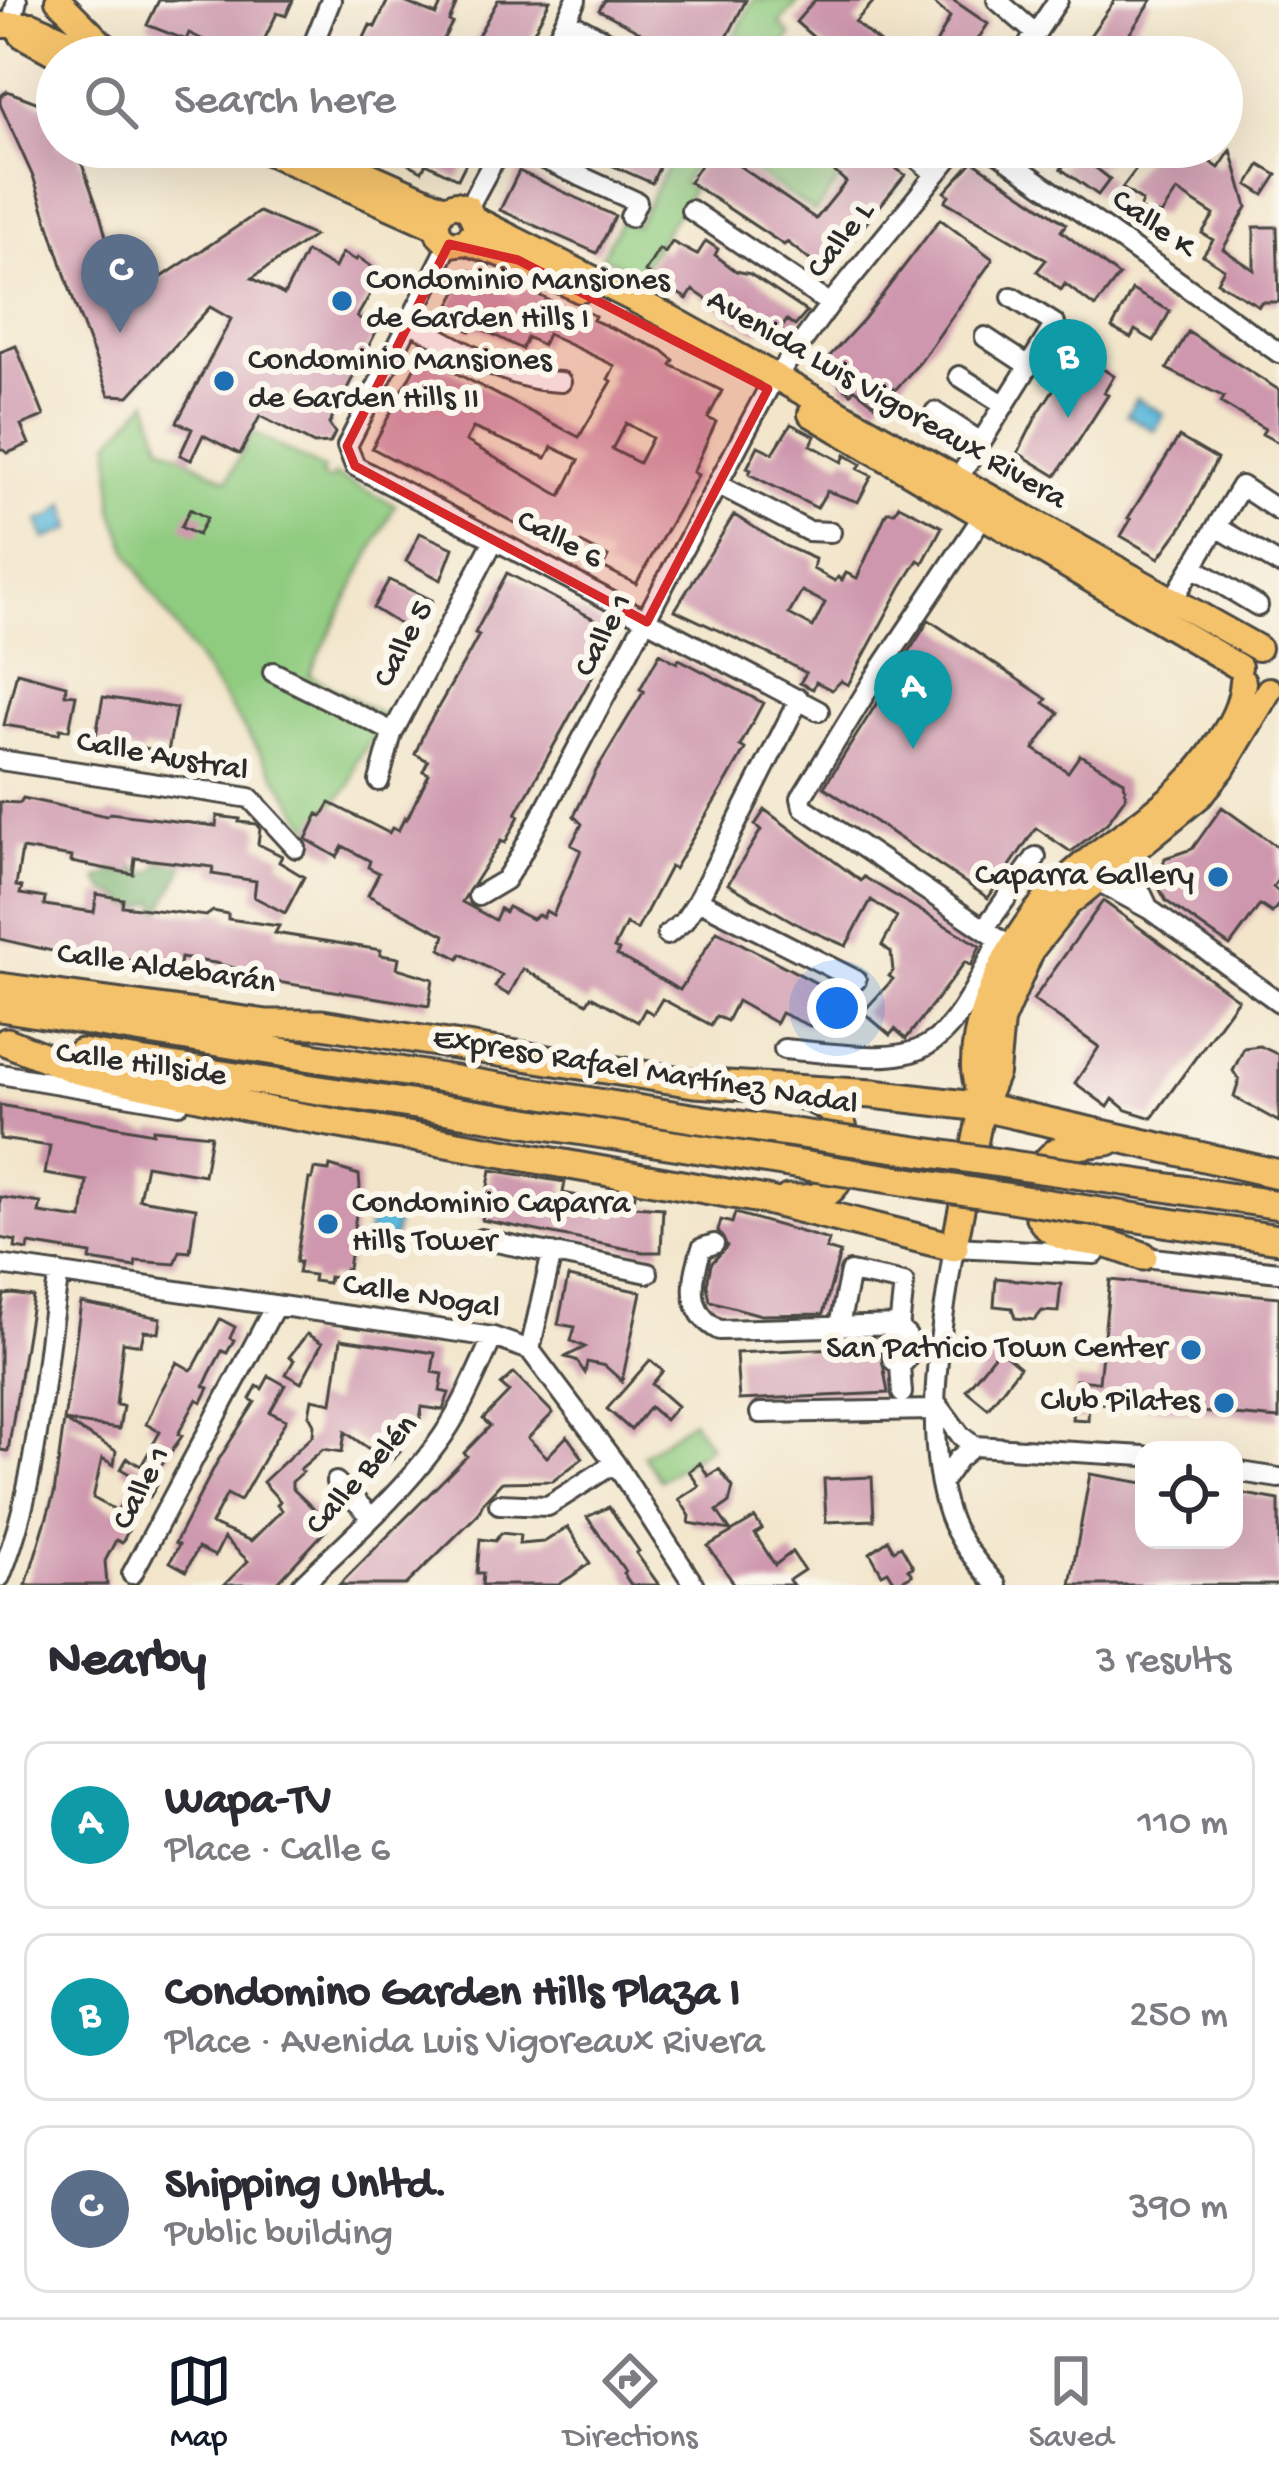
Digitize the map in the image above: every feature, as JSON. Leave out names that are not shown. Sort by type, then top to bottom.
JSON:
[{"type":"highway","points":[[0,986],[267,1024],[322,1024],[694,1083],[982,1106],[1279,1174]]},
{"type":"highway","name":"Expreso Rafael Martínez Nadal","points":[[0,1006],[698,1119],[1279,1205]]},
{"type":"highway","points":[[4,1041],[77,1070],[273,1112],[766,1200],[954,1247]]},
{"type":"highway","name":"Expreso Rafael Martínez Nadal","points":[[4,1041],[1279,1239]]},
{"type":"highway","points":[[766,1200],[822,1195],[832,1189],[844,1164],[844,1133],[833,1112],[788,1089]]},
{"type":"highway","points":[[1124,1139],[1057,1153],[1037,1178],[1035,1202],[1042,1220],[1062,1235],[1143,1256]]},
{"type":"main road","points":[[58,0],[94,36]]},
{"type":"main road","points":[[6,25],[36,44]]},
{"type":"main road","points":[[6,25],[32,25],[57,36]]},
{"type":"main road","name":"Avenida Luis Vigoreaux Rivera","points":[[311,168],[457,225]]},
{"type":"main road","name":"Avenida Luis Vigoreaux Rivera","points":[[353,168],[518,260],[772,382],[958,479],[1269,653]]},
{"type":"main road","name":"Avenida Luis Vigoreaux Rivera","points":[[772,382],[1241,675],[1255,691],[1274,686]]},
{"type":"main road","points":[[982,1106],[974,1069],[998,939],[1190,783],[1240,706],[1246,654],[1269,653]]},
{"type":"main road","points":[[954,1247],[982,1106],[996,1073],[1001,1021],[1016,980],[1054,918],[1212,782],[1274,686]]},
{"type":"street","points":[[6,25],[17,0]]},
{"type":"street","points":[[316,36],[331,0]]},
{"type":"street","points":[[558,36],[576,0]]},
{"type":"street","points":[[997,0],[1035,33]]},
{"type":"street","points":[[1033,36],[1058,0]]},
{"type":"street","points":[[566,20],[597,36]]},
{"type":"street","points":[[489,168],[411,323],[512,374],[538,382],[561,382]]},
{"type":"street","points":[[563,168],[637,202],[630,217]]},
{"type":"street","points":[[928,168],[934,173]]},
{"type":"street","name":"Calle L","points":[[772,382],[939,168]]},
{"type":"street","name":"Calle K","points":[[1019,168],[1279,353]]},
{"type":"street","points":[[691,210],[830,304]]},
{"type":"street","points":[[958,479],[1055,325],[1012,297]]},
{"type":"street","name":"Calle 6","points":[[411,323],[347,446],[355,466],[819,711]]},
{"type":"street","points":[[985,337],[1029,366]]},
{"type":"street","points":[[959,376],[1005,405]]},
{"type":"street","name":"Calle 1","points":[[478,896],[506,880],[772,382]]},
{"type":"street","points":[[935,412],[981,442]]},
{"type":"street","points":[[719,485],[808,531],[831,532]]},
{"type":"street","points":[[1172,602],[1241,486],[1279,511]]},
{"type":"street","points":[[983,516],[801,797],[803,807],[998,939]]},
{"type":"street","points":[[1217,526],[1279,563]]},
{"type":"street","name":"Calle 5","points":[[379,781],[393,732],[494,540]]},
{"type":"street","points":[[1192,567],[1258,605]]},
{"type":"street","points":[[273,672],[393,732]]},
{"type":"street","points":[[667,935],[698,900],[799,699]]},
{"type":"street","name":"Calle Austral","points":[[0,760],[250,798],[296,848]]},
{"type":"street","points":[[1138,847],[1134,877],[1149,909]]},
{"type":"street","points":[[784,1049],[885,1058],[915,1054],[945,1034],[982,977],[1036,857]]},
{"type":"street","points":[[1096,880],[1149,909],[1279,1002]]},
{"type":"street","points":[[698,900],[856,980]]},
{"type":"street","name":"Calle Aldebarán","points":[[0,975],[322,1024]]},
{"type":"street","name":"Calle Hillside","points":[[0,1074],[208,1109],[273,1112]]},
{"type":"street","points":[[481,1239],[648,1273]]},
{"type":"street","points":[[714,1244],[702,1248],[693,1306],[701,1321],[719,1330],[899,1327],[907,1336],[906,1360],[900,1366],[902,1393],[891,1411]]},
{"type":"street","points":[[996,1585],[959,1537],[941,1483],[936,1402],[954,1247],[1143,1256],[1279,1273]]},
{"type":"street","points":[[530,1350],[552,1253]]},
{"type":"street","name":"Calle Nogal","points":[[0,1264],[493,1337],[530,1350],[615,1463],[694,1585]]},
{"type":"street","points":[[839,1326],[850,1272],[904,1283],[899,1327]]},
{"type":"street","points":[[0,1577],[33,1457],[59,1273]]},
{"type":"street","name":"Calle 1","points":[[133,1574],[275,1306]]},
{"type":"street","name":"Calle Belén","points":[[302,1585],[438,1443],[493,1337]]},
{"type":"street","points":[[902,1393],[936,1402],[961,1436],[974,1445],[1135,1455]]},
{"type":"street","points":[[760,1413],[891,1411],[936,1402]]},
{"type":"street","points":[[941,1483],[974,1445]]},
{"type":"street","points":[[500,1504],[548,1506],[615,1463]]},
{"type":"street","points":[[1243,1472],[1279,1478]]},
{"type":"street","points":[[336,1482],[371,1516]]},
{"type":"highlighted area","points":[[449,244],[518,260],[768,389],[647,622],[355,466],[347,446]]},
{"type":"green space","points":[[753,0],[800,0],[780,23],[791,36],[735,36]]},
{"type":"green space","points":[[667,168],[692,168],[683,183],[692,190],[638,274],[602,256],[620,221],[636,226]]},
{"type":"green space","points":[[749,168],[828,168],[840,179],[815,212]]},
{"type":"green space","points":[[148,400],[161,444],[228,480],[252,432],[324,470],[321,476],[330,481],[334,475],[395,505],[309,675],[387,717],[356,762],[350,785],[312,830],[128,550],[113,510],[111,441]]},
{"type":"green space","points":[[167,854],[183,862],[183,869],[160,913],[155,901],[144,907],[126,905],[125,899],[106,891],[97,879],[113,871],[133,874],[135,866],[142,873],[154,871],[160,862],[166,863]]},
{"type":"green space","points":[[692,1420],[710,1446],[660,1480],[643,1455]]},
{"type":"water","points":[[1136,398],[1164,414],[1155,431],[1127,415]]},
{"type":"water","points":[[66,503],[72,529],[45,539],[38,521]]},
{"type":"water","points":[[371,1213],[397,1218],[392,1250],[366,1246]]},
{"type":"building","points":[[159,0],[293,0],[286,16],[277,13],[266,36],[176,36],[147,25]]},
{"type":"building","points":[[388,0],[436,15],[443,0],[456,5],[445,36],[365,36],[370,25],[375,27]]},
{"type":"building","points":[[498,0],[550,0],[532,36],[478,36]]},
{"type":"building","points":[[605,0],[746,0],[728,36],[648,36],[599,10]]},
{"type":"building","points":[[815,0],[875,0],[855,22],[871,36],[812,36],[796,22]]},
{"type":"building","points":[[930,0],[953,0],[988,24],[980,36],[940,36],[950,17]]},
{"type":"building","points":[[1115,0],[1152,0],[1130,33],[1134,36],[1090,36]]},
{"type":"building","points":[[7,91],[36,102],[36,168],[83,168],[127,312],[144,289],[259,212],[314,236],[252,278],[284,295],[306,252],[335,268],[342,253],[358,257],[382,274],[357,317],[378,328],[329,424],[335,433],[330,443],[314,444],[260,416],[240,454],[203,435],[191,460],[180,455],[192,429],[177,422],[231,319],[210,307],[129,396],[109,395],[34,179],[0,97]]},
{"type":"building","points":[[1260,165],[1277,175],[1264,195],[1248,185]]},
{"type":"building","points":[[436,168],[464,168],[458,179]]},
{"type":"building","points":[[618,168],[659,168],[652,183]]},
{"type":"building","points":[[698,168],[742,168],[816,219],[846,182],[830,168],[896,168],[905,175],[826,273],[787,242],[784,245],[689,182]]},
{"type":"building","points":[[967,168],[983,168],[1066,224],[1061,231],[1119,276],[1095,307],[1065,284],[1061,290],[1037,271],[1046,260],[945,201],[949,195],[945,192]]},
{"type":"building","points":[[1096,168],[1110,179],[1098,195],[1061,169]]},
{"type":"building","points":[[1137,168],[1236,168],[1247,207],[1223,249],[1254,270],[1254,227],[1277,227],[1279,302],[1259,306],[1217,282],[1224,269],[1203,255],[1213,240],[1202,233],[1214,215],[1177,191],[1161,215],[1139,210],[1142,201],[1122,188]]},
{"type":"building","points":[[519,171],[615,216],[597,253],[500,210]]},
{"type":"building","points":[[940,219],[993,259],[920,362],[877,406],[854,388],[851,393],[840,385],[844,380],[835,373],[840,367],[828,358]]},
{"type":"building","points":[[706,241],[736,271],[750,274],[807,312],[795,326],[787,320],[778,334],[763,323],[757,333],[693,290],[687,299],[645,272],[659,249],[665,253],[672,242],[697,255]]},
{"type":"building","points":[[469,270],[516,296],[521,286],[568,310],[581,314],[583,310],[595,316],[593,320],[662,350],[674,360],[671,365],[722,391],[708,418],[716,422],[693,472],[698,475],[636,584],[603,567],[608,557],[581,543],[572,553],[372,448],[421,355],[579,437],[612,381],[608,379],[615,366],[547,334],[542,345],[527,337],[522,349],[482,329],[470,331],[444,316]],"holes":[[[626,423],[652,438],[639,463],[612,449]],[[473,428],[546,458],[552,447],[579,460],[561,496],[466,441]]]},
{"type":"building","points":[[1132,290],[1170,311],[1154,341],[1135,330],[1131,338],[1112,328]]},
{"type":"building","points":[[1188,332],[1279,390],[1279,443],[1221,403],[1224,397],[1167,369]]},
{"type":"building","points":[[16,346],[44,416],[21,425],[29,444],[8,453],[0,448],[0,352]]},
{"type":"building","points":[[1077,353],[1114,376],[1104,393],[1108,395],[1056,476],[1018,453]]},
{"type":"building","points":[[791,424],[815,436],[811,445],[842,462],[845,455],[872,476],[858,502],[827,491],[817,508],[749,474],[747,468],[758,446],[773,453]]},
{"type":"building","points":[[1179,437],[1217,459],[1183,525],[1159,558],[1121,536]]},
{"type":"building","points":[[899,505],[942,527],[923,563],[918,560],[901,587],[848,685],[841,681],[832,690],[816,682],[813,689],[800,683],[806,673],[675,610],[734,515],[815,559],[813,569],[835,581],[846,573],[857,578],[887,512],[895,512]],"holes":[[[802,591],[825,603],[813,627],[789,614]]]},
{"type":"building","points":[[190,509],[207,518],[198,535],[181,527]]},
{"type":"building","points":[[420,533],[453,548],[441,580],[406,561]]},
{"type":"building","points":[[507,573],[617,631],[516,814],[505,843],[501,841],[462,902],[495,920],[500,909],[505,912],[508,907],[532,919],[543,917],[546,911],[553,915],[581,850],[571,845],[582,824],[574,816],[596,771],[644,691],[640,689],[660,653],[677,663],[679,659],[763,703],[728,779],[674,869],[670,867],[637,930],[626,924],[614,948],[619,950],[617,955],[680,990],[717,931],[856,1004],[843,1031],[814,1017],[810,1026],[781,1013],[776,1023],[737,1001],[727,1021],[716,1016],[711,1025],[662,999],[653,1014],[645,1009],[638,1022],[591,996],[587,1003],[523,969],[509,995],[495,987],[502,975],[441,949],[445,935],[368,895],[379,873],[368,867],[370,861],[343,846],[337,857],[306,839],[318,814],[322,816],[330,803],[389,833],[392,828],[398,831],[429,774],[423,771],[428,761],[415,754],[425,730],[479,635],[475,633]]},
{"type":"building","points":[[389,580],[432,600],[431,612],[418,611],[407,629],[373,608]]},
{"type":"building","points":[[929,620],[1047,699],[1044,703],[1059,713],[1034,749],[1068,772],[1080,755],[1124,781],[1126,796],[1107,823],[1071,852],[1036,828],[988,898],[824,787]]},
{"type":"building","points":[[17,672],[66,685],[65,694],[76,695],[69,730],[60,729],[59,734],[4,725]]},
{"type":"building","points":[[103,697],[176,708],[168,752],[143,748],[142,754],[95,741]]},
{"type":"building","points":[[23,798],[106,816],[216,826],[217,816],[240,819],[256,824],[258,844],[282,856],[279,862],[304,877],[285,913],[254,897],[256,881],[212,874],[213,867],[135,858],[133,874],[22,849],[16,886],[22,887],[20,894],[45,898],[44,905],[94,912],[97,894],[123,899],[122,906],[206,916],[213,911],[228,914],[228,919],[279,926],[275,933],[381,950],[380,955],[399,958],[397,968],[433,979],[429,1006],[239,976],[238,969],[215,963],[181,958],[180,965],[158,964],[111,958],[104,963],[0,939],[0,802],[20,803]]},
{"type":"building","name":"Caparra Gallery","points":[[1222,807],[1279,848],[1279,878],[1273,887],[1279,892],[1279,904],[1272,913],[1260,905],[1230,946],[1166,901],[1157,884],[1165,858],[1192,849]]},
{"type":"building","points":[[765,810],[861,881],[864,877],[980,946],[971,966],[965,962],[906,1039],[895,1029],[890,1035],[863,1012],[893,979],[889,976],[891,952],[882,945],[897,917],[871,900],[846,946],[802,927],[728,884],[761,830],[755,825]]},
{"type":"building","points":[[1103,901],[1238,999],[1152,1118],[1126,1110],[1113,1099],[1108,1107],[1075,1083],[1099,1047],[1033,1000]]},
{"type":"building","points":[[1260,1046],[1279,1055],[1279,1122],[1234,1097],[1239,1080],[1233,1071],[1244,1048]]},
{"type":"building","points":[[0,1105],[153,1133],[153,1129],[211,1135],[204,1175],[146,1165],[139,1199],[196,1208],[190,1252],[180,1251],[175,1264],[136,1261],[135,1267],[29,1244],[28,1250],[15,1248],[16,1241],[0,1238],[0,1197],[41,1203],[39,1213],[82,1219],[87,1181],[45,1174],[50,1146],[0,1139]]},
{"type":"building","name":"Condominio Caparra Hills Tower","points":[[330,1166],[359,1175],[360,1187],[348,1269],[343,1279],[329,1277],[328,1283],[298,1273],[300,1262],[296,1262],[309,1179],[314,1169],[329,1171]]},
{"type":"building","points":[[491,1170],[565,1182],[563,1193],[615,1203],[617,1192],[635,1195],[633,1206],[663,1208],[661,1252],[482,1220]]},
{"type":"building","points":[[735,1213],[829,1240],[826,1249],[840,1253],[823,1314],[761,1315],[710,1301],[711,1264],[727,1246],[718,1231],[721,1220],[732,1223]]},
{"type":"building","points":[[568,1277],[641,1292],[622,1381],[605,1366],[587,1362],[585,1373],[576,1360],[565,1357],[585,1347],[571,1341],[575,1327],[558,1324]]},
{"type":"building","points":[[996,1278],[1061,1284],[1058,1312],[1042,1311],[1035,1320],[1015,1318],[1012,1308],[994,1306]]},
{"type":"building","name":"San Patricio Town Center","points":[[1110,1280],[1279,1297],[1279,1419],[1089,1402],[1088,1420],[1072,1419],[1076,1380],[1099,1382]]},
{"type":"building","points":[[4,1295],[33,1297],[8,1451],[0,1450],[0,1319]]},
{"type":"building","points":[[81,1303],[161,1318],[159,1333],[144,1331],[141,1345],[123,1342],[116,1405],[123,1406],[119,1429],[64,1421]]},
{"type":"building","points":[[220,1319],[235,1327],[230,1338],[234,1340],[210,1373],[204,1386],[209,1388],[202,1402],[197,1399],[178,1434],[182,1436],[159,1469],[150,1497],[146,1495],[122,1543],[116,1540],[105,1561],[107,1585],[26,1585],[54,1494],[64,1421],[116,1451],[114,1465],[102,1458],[93,1498],[117,1511],[136,1478],[121,1469],[127,1458],[141,1466],[160,1432],[146,1424],[159,1395],[177,1362],[191,1370],[194,1367]]},
{"type":"building","points":[[307,1334],[322,1343],[301,1383],[286,1374],[294,1360],[289,1357]]},
{"type":"building","points":[[341,1339],[435,1353],[432,1372],[443,1374],[440,1391],[449,1393],[443,1410],[422,1407],[419,1425],[399,1421],[394,1445],[400,1451],[389,1463],[345,1432],[342,1452],[323,1449],[300,1469],[303,1472],[292,1488],[327,1529],[275,1585],[224,1585],[248,1561],[224,1538],[215,1556],[198,1548],[186,1571],[170,1562],[216,1464],[255,1402],[250,1399],[269,1376],[285,1385],[270,1412],[286,1420],[240,1501],[227,1494],[211,1524],[251,1541],[282,1510],[263,1482],[313,1435],[312,1399],[332,1403]]},
{"type":"building","points":[[880,1346],[888,1393],[739,1400],[736,1353]]},
{"type":"building","points":[[999,1349],[1020,1367],[988,1408],[966,1390]]},
{"type":"building","points":[[650,1360],[663,1371],[652,1384],[677,1406],[665,1420],[650,1407],[631,1430],[607,1409]]},
{"type":"building","points":[[514,1373],[553,1413],[528,1438],[547,1457],[567,1436],[583,1458],[553,1481],[502,1482],[478,1514],[406,1585],[339,1585],[467,1456],[464,1453],[490,1426],[483,1419],[509,1392],[501,1385]]},
{"type":"building","points":[[700,1463],[708,1476],[719,1469],[733,1487],[729,1503],[717,1511],[730,1530],[689,1523],[690,1516],[679,1499],[699,1486],[689,1471]]},
{"type":"building","points":[[1090,1474],[1135,1482],[1135,1549],[1243,1549],[1243,1494],[1279,1500],[1279,1585],[1070,1585]]},
{"type":"building","points":[[872,1477],[874,1520],[826,1522],[824,1479]]},
{"type":"building","points":[[609,1507],[659,1585],[631,1585],[587,1517]]},
{"type":"building","points":[[755,1518],[762,1529],[755,1534],[775,1565],[792,1552],[804,1570],[789,1580],[793,1585],[735,1585],[708,1546]]},
{"type":"building","points":[[568,1527],[590,1563],[572,1576],[558,1585],[482,1585],[483,1573],[477,1573],[480,1539],[495,1541],[501,1533],[520,1535],[519,1544],[544,1542]]},
{"type":"building","points":[[888,1540],[894,1550],[901,1546],[913,1567],[908,1569],[912,1575],[896,1584],[888,1571],[882,1574],[870,1553]]},
{"type":"place","name":"Condominio Mansiones de Garden Hills I","points":[[342,301]]},
{"type":"place","name":"Shipping Unltd.","points":[[120,333]]},
{"type":"place","name":"Condominio Mansiones de Garden Hills II","points":[[224,381]]},
{"type":"place","name":"Condomino Garden Hills Plaza I","points":[[1068,418]]},
{"type":"place","name":"Wapa-TV","points":[[913,749]]},
{"type":"place","name":"Caparra Gallery","points":[[1218,877]]},
{"type":"place","name":"Condominio Caparra Hills Tower","points":[[328,1224]]},
{"type":"place","name":"San Patricio Town Center","points":[[1191,1350]]},
{"type":"place","name":"Club Pilates","points":[[1224,1403]]}]
